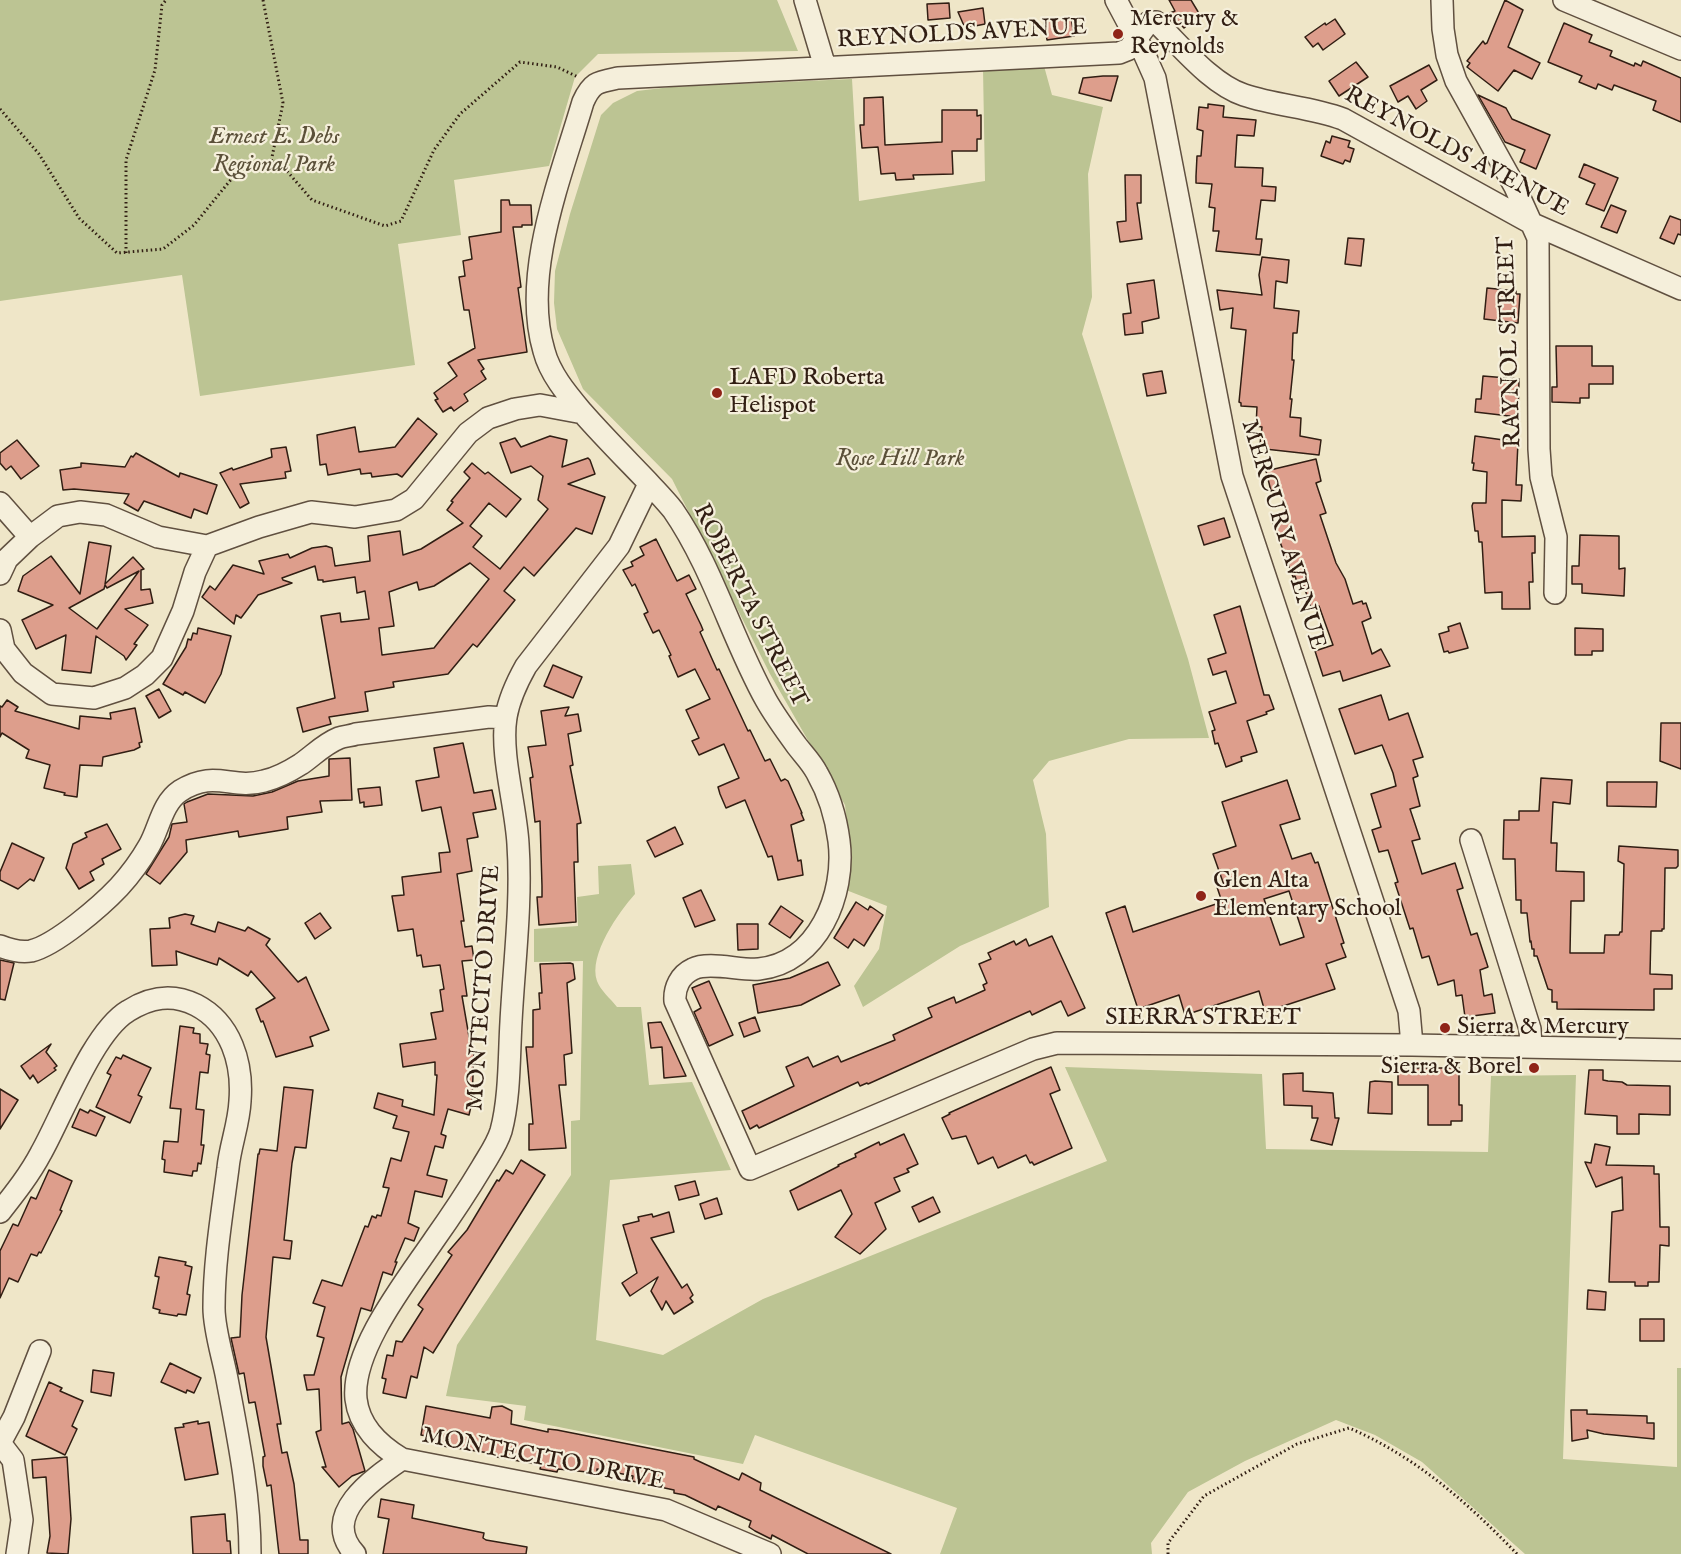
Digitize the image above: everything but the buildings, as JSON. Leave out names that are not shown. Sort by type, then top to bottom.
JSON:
[{"type":"street","points":[[805,0],[825,68]]},
{"type":"street","name":"MERCURY AVENUE","points":[[1116,0],[1138,39],[1155,78],[1225,445],[1233,476],[1409,1011],[1412,1045]]},
{"type":"street","name":"RAYNOL STREET","points":[[1442,0],[1447,55],[1456,81],[1515,187],[1538,238],[1540,468],[1556,537],[1555,593]]},
{"type":"street","points":[[1564,0],[1680,47]]},
{"type":"street","name":"REYNOLDS AVENUE","points":[[593,85],[618,78],[1119,53],[1129,49],[1148,23],[1156,22],[1210,74],[1228,88],[1245,95],[1322,111],[1343,119],[1533,224],[1681,289]]},
{"type":"street","name":"ROBERTA STREET","points":[[593,85],[583,102],[544,237],[537,271],[538,326],[544,354],[556,378],[583,413],[669,505],[686,531],[765,698],[781,726],[817,771],[833,808],[840,843],[839,881],[824,923],[808,947],[784,962],[759,969],[713,966],[693,969],[679,981],[674,991],[675,1001],[750,1169]]},
{"type":"street","points":[[0,574],[7,559],[30,537],[58,516],[80,512],[106,515],[158,537],[207,546],[311,512],[355,517],[396,510],[414,499],[468,432],[488,417],[540,405],[583,413]]},
{"type":"street","name":"MONTECITO DRIVE","points":[[650,484],[619,546],[526,666],[517,683],[506,718],[520,882],[509,1068],[501,1129],[494,1148],[374,1332],[357,1380],[356,1400],[363,1421],[375,1438],[387,1450],[402,1459],[666,1510],[770,1554]]},
{"type":"street","points":[[0,503],[30,537]]},
{"type":"street","points":[[0,630],[4,649],[23,673],[52,694],[94,698],[125,688],[145,675],[162,658],[183,611],[195,572],[207,546]]},
{"type":"street","points":[[0,946],[13,951],[30,951],[72,928],[119,886],[149,846],[165,810],[177,793],[198,782],[214,779],[238,783],[262,782],[280,776],[339,738],[356,734],[489,717],[506,718]]},
{"type":"street","points":[[1471,840],[1530,1029],[1531,1046]]},
{"type":"street","points":[[0,1212],[41,1154],[102,1036],[125,1012],[157,998],[175,997],[210,1012],[224,1029],[233,1046],[238,1069],[240,1101],[229,1157],[222,1213],[214,1310],[240,1446],[247,1502],[250,1554]]},
{"type":"street","name":"SIERRA STREET","points":[[750,1169],[1033,1049],[1057,1043],[1531,1046],[1681,1050]]},
{"type":"street","points":[[17,1554],[22,1520],[13,1460],[0,1443],[14,1417],[40,1351]]},
{"type":"street","points":[[354,1554],[344,1535],[344,1519],[349,1506],[360,1491],[402,1459]]},
{"type":"path","points":[[126,253],[126,160],[154,70],[162,4],[165,0]]},
{"type":"path","points":[[263,0],[283,103],[271,162]]},
{"type":"path","points":[[0,109],[39,154],[80,218],[117,253],[126,253],[163,249],[195,225],[233,177],[262,161],[280,163],[312,200],[385,225],[401,221],[434,150],[460,114],[520,62],[557,67],[593,85]]},
{"type":"path","points":[[1167,1554],[1168,1543],[1203,1497],[1298,1444],[1349,1428],[1391,1449],[1431,1475],[1465,1502],[1517,1554]]},
{"type":"green space","name":"Ernest E. Debs Regional Park","points":[[0,0],[777,0],[798,51],[598,54],[575,77],[549,166],[454,180],[461,235],[398,244],[415,365],[200,396],[182,275],[0,301]]},
{"type":"green space","name":"Rose Hill Park","points":[[1044,66],[1052,95],[1103,107],[1088,174],[1092,297],[1082,334],[1188,659],[1209,738],[1129,739],[1049,761],[1033,780],[1046,834],[1049,907],[960,946],[863,1007],[854,986],[879,949],[887,906],[846,890],[851,858],[845,805],[770,674],[672,479],[583,389],[557,329],[554,303],[555,271],[601,115],[613,103],[637,91],[671,87],[852,79],[859,201],[985,181],[983,69]]},
{"type":"green space","points":[[631,864],[635,894],[621,912],[601,947],[595,971],[597,981],[617,1007],[641,1007],[649,1085],[692,1082],[731,1170],[610,1180],[596,1340],[663,1355],[763,1299],[1107,1161],[1065,1067],[1262,1074],[1266,1149],[1488,1152],[1491,1076],[1576,1075],[1563,1459],[1677,1467],[1677,1368],[1681,1368],[1681,1554],[1525,1554],[1422,1462],[1375,1435],[1336,1420],[1245,1461],[1188,1492],[1151,1543],[1152,1554],[940,1554],[957,1508],[755,1435],[743,1464],[524,1420],[526,1406],[446,1396],[457,1345],[571,1175],[571,1121],[580,1120],[583,961],[534,962],[534,929],[578,926],[577,897],[599,894],[598,866]]},
{"type":"place","name":"Mercury & Reynolds","points":[[1118,34]]},
{"type":"place","name":"LAFD Roberta Helispot","points":[[717,393]]},
{"type":"place","name":"Glen Alta Elementary School","points":[[1201,896]]},
{"type":"place","name":"Sierra & Mercury","points":[[1445,1028]]},
{"type":"place","name":"Sierra & Borel","points":[[1534,1068]]}]
